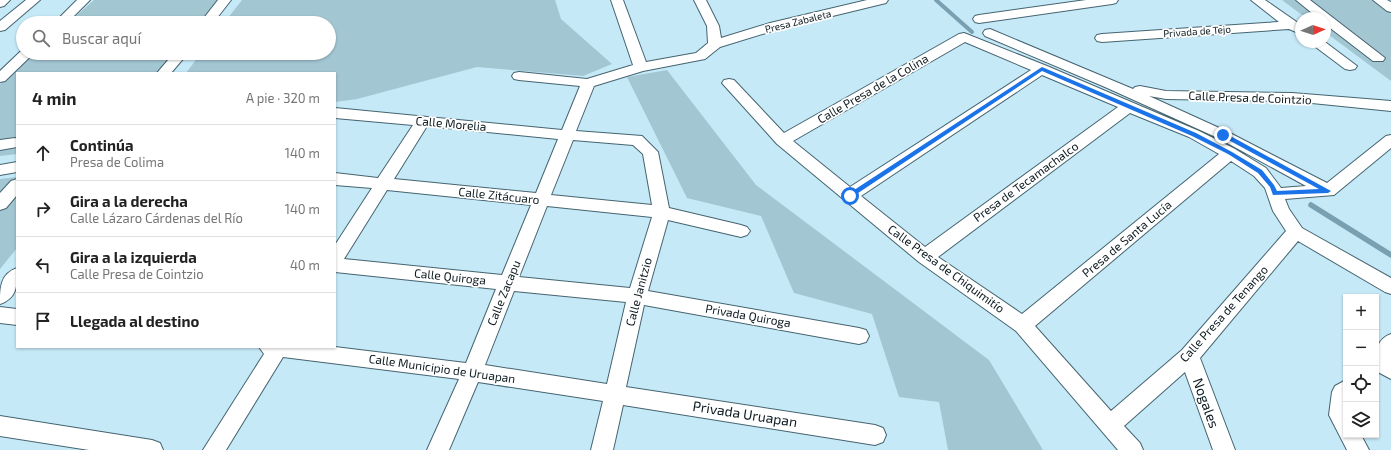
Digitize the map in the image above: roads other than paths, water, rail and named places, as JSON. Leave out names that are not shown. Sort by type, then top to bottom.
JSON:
[{"type":"street","points":[[0,2],[4,0]]},
{"type":"street","points":[[0,27],[34,0]]},
{"type":"street","points":[[67,16],[84,0]]},
{"type":"street","points":[[212,16],[225,0]]},
{"type":"street","points":[[617,0],[641,67]]},
{"type":"street","points":[[519,76],[588,83],[641,67],[700,56],[715,44],[713,26],[700,0]]},
{"type":"street","name":"Presa Zabaleta","points":[[715,44],[775,26],[882,0]]},
{"type":"street","points":[[979,19],[1075,2],[1112,0]]},
{"type":"street","points":[[1257,0],[1295,28]]},
{"type":"street","points":[[1302,0],[1378,58]]},
{"type":"street","points":[[1379,0],[1391,8]]},
{"type":"street","name":"Privada de Tejo","points":[[1102,38],[1295,29]]},
{"type":"street","name":"Calle Presa de Cointzio","points":[[990,34],[1110,84],[1223,135],[1328,191]]},
{"type":"street","name":"Calle Presa de la Colina","points":[[782,140],[964,37],[1042,69]]},
{"type":"street","points":[[1324,48],[1350,66]]},
{"type":"street","points":[[0,78],[19,60]]},
{"type":"street","points":[[165,72],[175,60]]},
{"type":"street","points":[[850,196],[1042,69],[1194,134],[1230,153],[1260,172],[1272,186],[1282,211],[1296,232],[1391,287]]},
{"type":"street","name":"Calle Zacapu","points":[[438,450],[472,372],[588,83]]},
{"type":"street","name":"Calle Presa de Chiquimitío","points":[[729,83],[782,140],[850,196],[925,256],[1023,325],[1111,424],[1132,450]]},
{"type":"street","name":"Calle Presa de Cointzio","points":[[1110,84],[1166,95],[1292,97],[1391,106]]},
{"type":"street","name":"Presa de Tecamachalco","points":[[925,256],[1128,107]]},
{"type":"street","name":"Calle Morelia","points":[[336,114],[637,140]]},
{"type":"street","points":[[336,257],[422,122]]},
{"type":"street","name":"Calle Janitzio","points":[[602,450],[637,296],[662,212],[650,152],[637,140]]},
{"type":"street","points":[[1275,194],[1328,191],[1391,140]]},
{"type":"street","name":"Presa de Santa Lucía","points":[[1023,325],[1230,153]]},
{"type":"street","points":[[0,170],[16,167]]},
{"type":"street","name":"Calle Zitácuaro","points":[[336,179],[662,212],[741,231]]},
{"type":"street","points":[[0,204],[16,186]]},
{"type":"street","name":"Calle Presa de Tenango","points":[[1111,424],[1189,356],[1296,232]]},
{"type":"street","name":"Calle Quiroga","points":[[336,265],[637,296]]},
{"type":"street","points":[[0,297],[16,276]]},
{"type":"street","name":"Privada Quiroga","points":[[637,296],[859,336]]},
{"type":"street","points":[[0,315],[16,317]]},
{"type":"street","points":[[1382,364],[1391,342]]},
{"type":"street","points":[[214,450],[275,348]]},
{"type":"street","name":"Calle Municipio de Uruapan","points":[[284,348],[472,372],[615,394]]},
{"type":"street","name":"Nogales","points":[[1189,356],[1224,450]]},
{"type":"street","points":[[1343,391],[1339,415],[1343,422]]},
{"type":"street","name":"Privada Uruapan","points":[[615,394],[875,435]]},
{"type":"street","points":[[0,426],[152,450]]},
{"type":"street","points":[[1352,438],[1358,450]]},
{"type":"waterway","points":[[936,0],[972,32]]},
{"type":"waterway","points":[[1311,205],[1391,255]]}]
